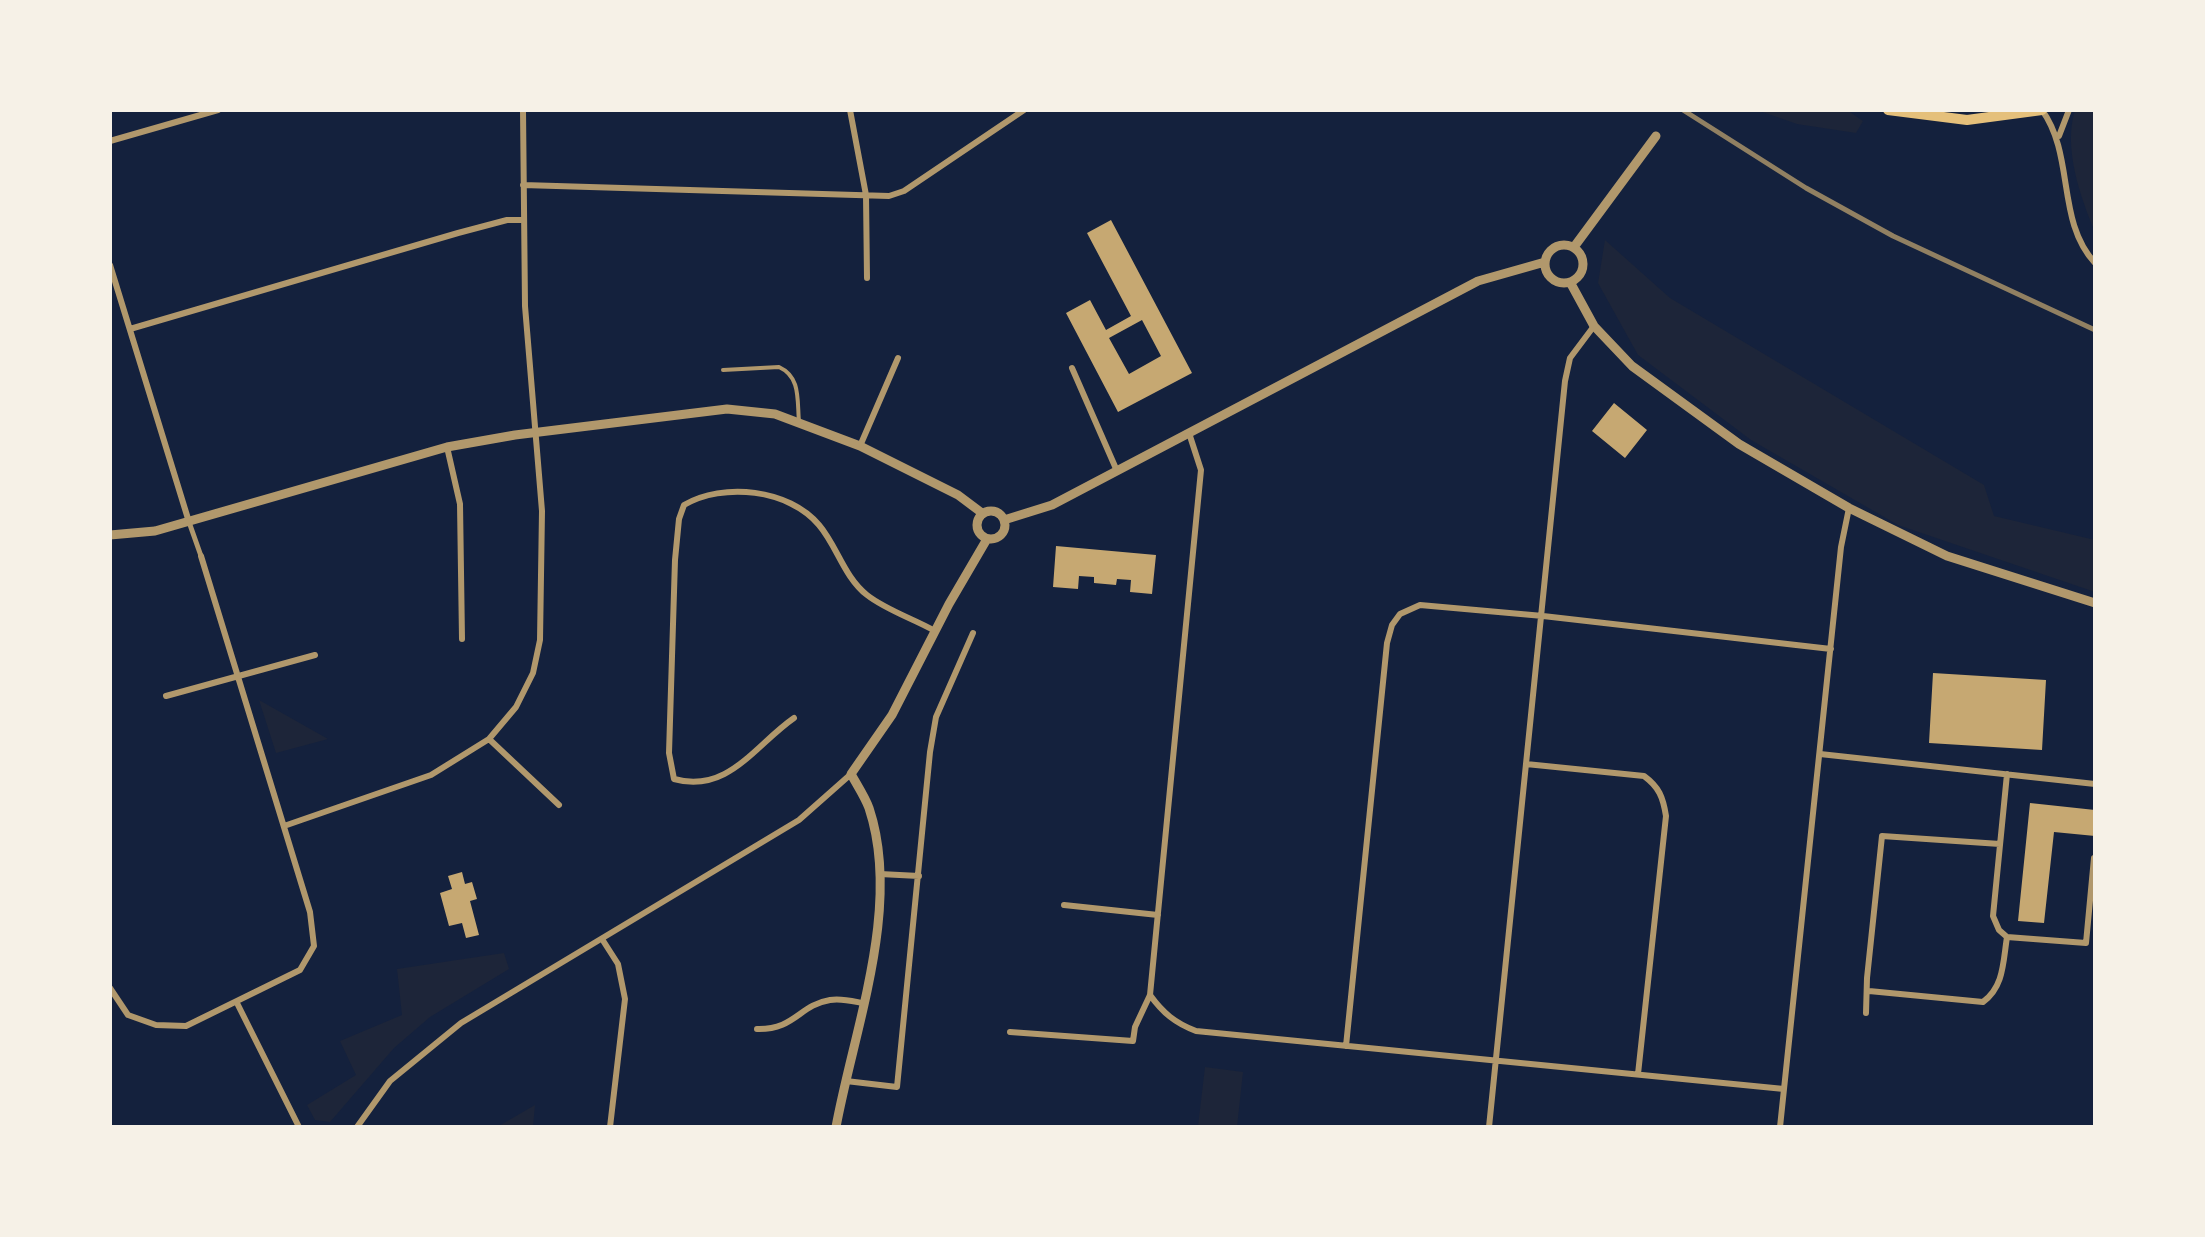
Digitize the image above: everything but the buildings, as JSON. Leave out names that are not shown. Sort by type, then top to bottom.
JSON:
[{"type":"main road","points":[[1888,110],[1967,120],[2042,110]]},
{"type":"street","points":[[110,142],[218,110]]},
{"type":"street","points":[[284,826],[431,776],[489,739],[516,707],[533,673],[540,640],[542,511],[525,306],[523,110]]},
{"type":"street","points":[[850,110],[866,195],[866,278]]},
{"type":"street","points":[[523,184],[889,196],[904,191],[1024,110]]},
{"type":"street","points":[[2042,110],[2058,137],[2072,218],[2085,252],[2095,263]]},
{"type":"street","points":[[2058,137],[2069,110]]},
{"type":"street","points":[[1574,247],[1656,136]]},
{"type":"street","points":[[130,329],[458,233],[522,220]]},
{"type":"street","points":[[1004,520],[1052,504],[1478,281],[1545,262],[1552,248],[1563,244],[1574,247],[1581,256],[1582,268],[1570,282]]},
{"type":"street","points":[[1545,262],[1552,279],[1570,282]]},
{"type":"street","points":[[110,265],[315,932],[314,946],[300,970],[186,1026],[156,1026],[128,1016],[110,988]]},
{"type":"street","points":[[1570,282],[1594,326],[1632,366],[1693,412],[1849,508],[1947,556],[2095,603]]},
{"type":"street","points":[[1490,1127],[1565,381],[1570,358],[1594,326]]},
{"type":"street","points":[[860,446],[898,358]]},
{"type":"street","points":[[1072,368],[1117,470]]},
{"type":"street","points":[[110,535],[144,533],[189,522],[447,447],[727,409],[775,414],[860,446],[958,496],[982,513],[995,511],[1004,520],[1000,536],[987,539],[892,715],[851,774],[799,820],[461,1023],[390,1081],[358,1127]]},
{"type":"street","points":[[1133,1040],[1150,995],[1201,470],[1189,432]]},
{"type":"street","points":[[447,447],[460,504],[462,640]]},
{"type":"street","points":[[794,718],[717,780],[674,779],[669,753],[675,560],[684,505],[701,495],[732,492],[765,494],[790,502],[818,524],[850,577],[867,595],[935,631]]},
{"type":"street","points":[[1780,1127],[1849,508]]},
{"type":"street","points":[[982,513],[977,530],[987,539]]},
{"type":"street","points":[[1346,1046],[1387,643],[1400,614],[1420,605],[1831,649]]},
{"type":"street","points":[[844,1081],[897,1087],[936,717],[973,634]]},
{"type":"street","points":[[166,696],[315,655]]},
{"type":"street","points":[[489,739],[559,805]]},
{"type":"street","points":[[1820,754],[2095,784]]},
{"type":"street","points":[[1526,764],[1644,776],[1664,799],[1666,816],[1638,1074]]},
{"type":"street","points":[[836,1127],[875,950],[880,874],[869,808],[851,774]]},
{"type":"street","points":[[2007,774],[1994,916],[1999,930],[2007,937],[2086,943],[2094,858]]},
{"type":"street","points":[[1866,1013],[1882,836],[2000,844]]},
{"type":"street","points":[[880,874],[918,876]]},
{"type":"street","points":[[1064,905],[1158,915]]},
{"type":"street","points":[[1869,992],[1983,1002],[1992,996],[2001,980],[2007,937]]},
{"type":"street","points":[[602,939],[618,964],[625,999],[610,1127]]},
{"type":"street","points":[[1150,995],[1177,1024],[1196,1031],[1784,1089]]},
{"type":"street","points":[[757,1029],[781,1028],[826,1001],[862,1003]]},
{"type":"street","points":[[237,1003],[299,1127]]},
{"type":"street","points":[[1010,1032],[1144,1042]]},
{"type":"lane","points":[[723,370],[779,367],[788,371],[796,380],[799,422]]},
{"type":"shaded area","points":[[1757,110],[1847,110],[1863,121],[1856,133],[1797,124]]},
{"type":"shaded area","points":[[2075,110],[2095,110],[2095,232],[2072,156]]},
{"type":"shaded area","points":[[1605,240],[1670,298],[1984,485],[1994,516],[2095,540],[2095,592],[1898,525],[1751,440],[1638,355],[1598,283]]},
{"type":"shaded area","points":[[259,700],[328,739],[276,753]]},
{"type":"shaded area","points":[[504,953],[509,969],[430,1017],[394,1048],[330,1122],[315,1120],[307,1105],[356,1075],[340,1041],[402,1015],[397,969]]},
{"type":"shaded area","points":[[1205,1067],[1243,1072],[1237,1127],[1198,1126]]},
{"type":"shaded area","points":[[535,1105],[533,1127],[497,1127]]},
{"type":"railway","points":[[1683,110],[1806,188],[1893,236],[2095,330]]}]
